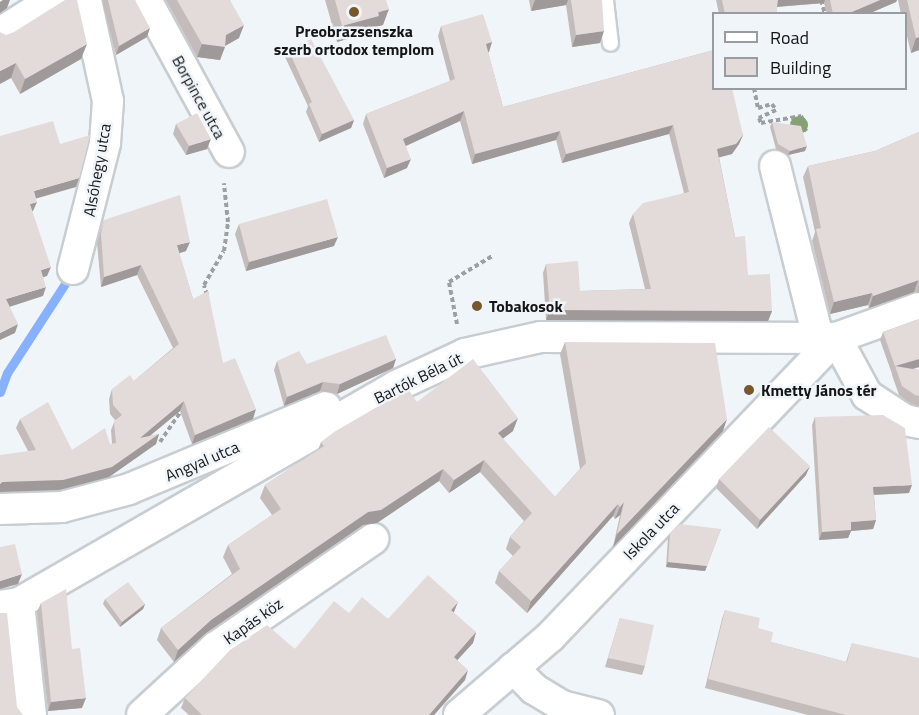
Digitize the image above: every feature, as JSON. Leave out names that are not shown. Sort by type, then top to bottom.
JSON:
[{"type":"street","points":[[0,33],[52,0]]},
{"type":"street","name":"Alsóhegy utca","points":[[74,269],[105,143],[108,101],[86,0]]},
{"type":"street","name":"Borpince utca","points":[[146,0],[229,152]]},
{"type":"street","points":[[775,166],[827,338],[867,395],[905,420],[919,423]]},
{"type":"street","name":"Bartók Béla út","points":[[10,605],[396,386],[465,354],[541,337],[827,338],[919,308]]},
{"type":"street","name":"Iskola utca","points":[[459,715],[550,637],[827,338]]},
{"type":"street","name":"Angyal utca","points":[[0,509],[62,507],[129,489],[358,394],[396,386]]},
{"type":"street","name":"Kapás köz","points":[[142,715],[216,647],[373,539]]},
{"type":"street","points":[[10,605],[31,715]]},
{"type":"street","points":[[513,668],[559,710],[599,715]]},
{"type":"lane","points":[[605,0],[610,43]]},
{"type":"path","points":[[754,90],[758,108],[772,104],[776,110],[759,118],[761,123],[801,116],[807,128],[800,134]]},
{"type":"path","name":"Borpince utca","points":[[209,304],[204,285],[224,251],[228,222],[224,190],[229,152]]},
{"type":"path","points":[[454,315],[449,282],[494,255]]},
{"type":"path","points":[[129,489],[186,403]]},
{"type":"building","points":[[65,0],[77,0],[87,44],[25,79],[16,63],[0,71],[0,32],[6,35],[14,32]]},
{"type":"building","points":[[108,0],[135,0],[150,28],[119,46]]},
{"type":"building","points":[[177,0],[230,0],[244,25],[226,35],[225,47],[202,44]]},
{"type":"building","points":[[335,0],[386,0],[389,9],[378,12],[379,16],[342,26]]},
{"type":"building","points":[[571,0],[602,0],[604,31],[576,35]]},
{"type":"building","points":[[722,0],[778,0],[776,12],[725,12]]},
{"type":"building","points":[[830,0],[880,0],[852,12],[833,12]]},
{"type":"building","points":[[907,0],[919,0],[919,37],[916,38]]},
{"type":"building","points":[[483,14],[492,42],[486,44],[503,107],[712,51],[712,90],[732,90],[743,135],[736,144],[717,149],[735,237],[745,236],[748,275],[770,274],[772,311],[550,310],[546,264],[578,261],[580,291],[651,289],[633,214],[643,203],[689,192],[673,125],[566,154],[560,131],[475,154],[464,111],[403,139],[411,159],[387,168],[366,114],[455,79],[441,26]]},
{"type":"building","points":[[311,39],[354,120],[322,134],[309,104],[312,102],[288,49]]},
{"type":"building","points":[[197,113],[211,139],[189,146],[176,124]]},
{"type":"building","points":[[53,121],[60,144],[90,135],[79,178],[34,191],[37,202],[30,204],[51,267],[41,270],[46,287],[6,299],[18,324],[0,333],[0,136]]},
{"type":"building","points":[[772,122],[801,126],[807,146],[790,151],[778,144]]},
{"type":"building","points":[[919,132],[919,280],[873,296],[872,293],[834,302],[816,229],[821,228],[808,166],[875,151]]},
{"type":"building","points":[[180,195],[190,242],[177,245],[193,299],[208,291],[223,363],[235,358],[256,409],[195,435],[184,401],[140,438],[159,434],[112,467],[63,480],[2,482],[0,484],[0,455],[36,450],[20,419],[48,402],[72,450],[105,428],[110,444],[116,443],[114,421],[122,415],[113,405],[112,389],[130,375],[134,381],[179,344],[141,265],[104,277],[101,234],[104,220]]},
{"type":"building","points":[[327,199],[338,237],[249,262],[239,224]]},
{"type":"building","points":[[919,319],[919,359],[895,366],[883,332]]},
{"type":"building","points":[[386,335],[396,359],[340,384],[323,382],[287,397],[277,361],[299,351],[307,364]]},
{"type":"building","points":[[565,342],[715,343],[727,419],[617,534],[624,502],[620,507],[618,504],[531,601],[499,571],[521,547],[510,537],[532,513],[484,460],[454,480],[443,469],[381,510],[368,512],[211,620],[178,650],[161,628],[240,569],[228,545],[281,509],[265,485],[324,446],[321,442],[334,432],[408,389],[417,402],[473,359],[518,418],[498,433],[555,497],[586,463]]},
{"type":"building","points":[[895,366],[919,370],[919,396],[902,386]]},
{"type":"building","points":[[883,415],[905,428],[912,485],[873,487],[876,520],[851,522],[851,530],[822,532],[815,417]]},
{"type":"building","points":[[769,427],[810,466],[760,520],[719,479]]},
{"type":"building","points":[[680,524],[721,529],[707,566],[668,562],[670,533]]},
{"type":"building","points":[[15,544],[22,574],[0,581],[0,547]]},
{"type":"building","points":[[428,575],[458,602],[451,610],[476,632],[454,657],[468,670],[429,715],[202,715],[185,698],[230,650],[267,625],[295,649],[334,601],[349,613],[362,597],[388,619]]},
{"type":"building","points":[[128,582],[145,604],[122,622],[105,599]]},
{"type":"building","points":[[66,589],[72,649],[80,648],[86,698],[51,702],[41,603]]},
{"type":"building","points":[[725,610],[760,618],[758,628],[773,632],[771,642],[847,662],[852,643],[919,658],[919,715],[846,715],[708,679]]},
{"type":"building","points":[[0,613],[7,613],[17,707],[23,715],[0,715]]},
{"type":"building","points":[[620,618],[654,625],[645,666],[608,658]]},
{"type":"waterway","points":[[0,392],[7,373],[66,282]]},
{"type":"place","name":"Preobrazsenszka szerb ortodox templom","points":[[354,12]]},
{"type":"place","name":"Tobakosok","points":[[477,306]]},
{"type":"place","name":"Kmetty János tér","points":[[749,390]]}]
